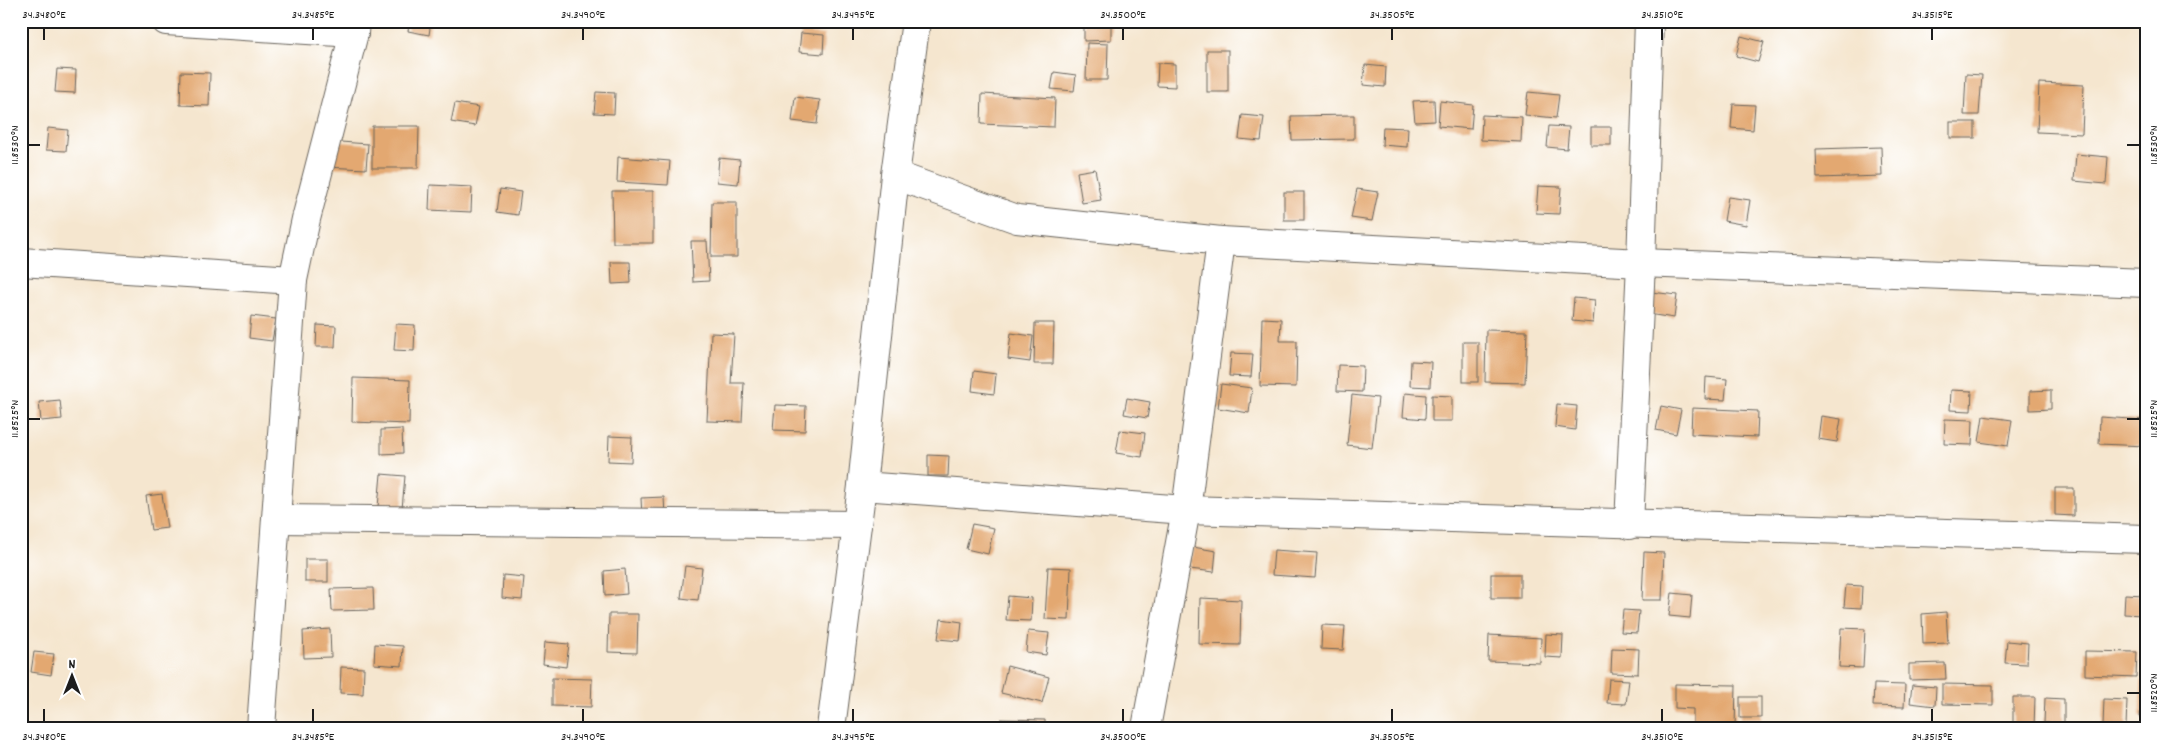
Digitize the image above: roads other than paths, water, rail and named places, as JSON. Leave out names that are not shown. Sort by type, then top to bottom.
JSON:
[{"type":"street","points":[[166,21],[354,27],[306,219],[293,280],[261,728]]},
{"type":"street","points":[[831,728],[862,486],[895,175],[916,21]]},
{"type":"street","points":[[1629,525],[1648,21]]},
{"type":"street","points":[[895,175],[1017,219],[1221,240],[1640,263],[2146,283]]},
{"type":"street","points":[[1146,728],[1186,510],[1221,240]]},
{"type":"street","points":[[21,262],[293,280]]},
{"type":"street","points":[[862,486],[1186,510],[1629,525],[2146,539]]},
{"type":"street","points":[[276,519],[857,525]]}]
